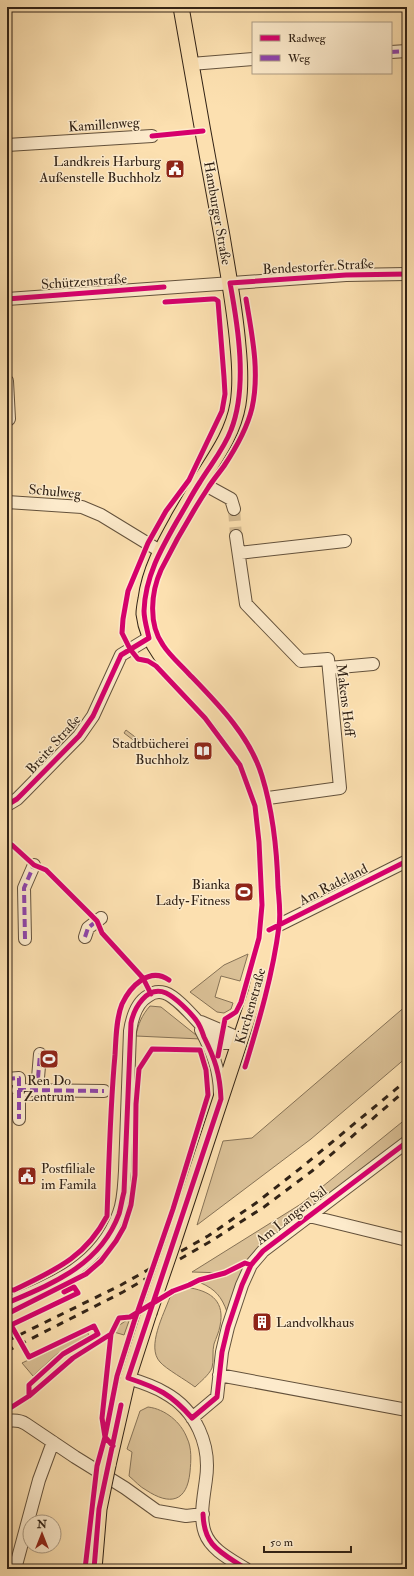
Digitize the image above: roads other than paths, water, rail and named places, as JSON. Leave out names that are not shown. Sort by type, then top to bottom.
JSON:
[{"type":"main road","name":"Hamburger Straße","points":[[149,638],[144,612],[148,580],[160,551],[200,482],[223,448],[231,430],[239,402],[239,359],[230,282],[181,7]]},
{"type":"main road","name":"Kirchenstraße","points":[[94,1569],[99,1508],[128,1378],[241,1039],[261,973],[269,930],[271,904],[268,840],[261,799],[247,761],[213,711],[160,655],[149,638]]},
{"type":"street","points":[[392,52],[407,51]]},
{"type":"street","points":[[191,64],[252,59]]},
{"type":"street","name":"Kamillenweg","points":[[7,145],[152,136]]},
{"type":"street","name":"Bendestorfer Straße","points":[[230,282],[346,275],[407,274]]},
{"type":"street","name":"Schützenstraße","points":[[7,299],[230,282]]},
{"type":"street","points":[[7,381],[9,419]]},
{"type":"street","points":[[200,482],[231,499],[234,509]]},
{"type":"street","name":"Schulweg","points":[[7,502],[82,507],[101,514],[160,551]]},
{"type":"street","name":"Makens Hoff","points":[[236,536],[246,604],[302,661],[328,660],[329,668],[340,788],[261,799]]},
{"type":"street","points":[[239,553],[344,541]]},
{"type":"street","name":"Breite Straße","points":[[7,805],[25,792],[79,736],[93,716],[121,655],[149,638]]},
{"type":"street","points":[[329,668],[373,664]]},
{"type":"street","name":"Am Radeland","points":[[269,930],[407,861]]},
{"type":"street","points":[[24,939],[24,888],[34,865]]},
{"type":"street","points":[[85,937],[88,928],[101,918]]},
{"type":"street","points":[[7,1302],[54,1282],[85,1263],[100,1247],[110,1232],[119,1213],[124,1192],[132,1023],[140,1002],[151,994],[163,992],[173,997],[196,1020],[215,1058],[220,1081],[221,1099]]},
{"type":"street","points":[[196,1020],[241,1039]]},
{"type":"street","points":[[38,1078],[40,1054]]},
{"type":"street","points":[[7,1079],[19,1078],[19,1119]]},
{"type":"street","points":[[18,1090],[104,1091]]},
{"type":"street","name":"Am Langen Sal","points":[[192,1418],[217,1396],[222,1352],[228,1327],[242,1284],[251,1265],[263,1251],[407,1142]]},
{"type":"street","points":[[310,1216],[407,1240]]},
{"type":"street","points":[[219,1375],[404,1409]]},
{"type":"street","points":[[128,1378],[150,1385],[166,1393],[179,1403],[200,1430],[205,1445],[207,1461],[203,1514],[205,1533],[210,1542],[224,1554],[246,1569]]},
{"type":"street","points":[[7,1421],[20,1421],[118,1484],[157,1512],[186,1516],[203,1514]]},
{"type":"street","points":[[15,1569],[40,1480],[53,1442]]},
{"type":"tunnel","points":[[234,509],[236,536]]},
{"type":"railway","points":[[7,1341],[121,1285],[208,1236],[256,1203],[302,1167],[407,1080]]},
{"type":"railway","points":[[7,1351],[123,1292],[211,1241],[264,1207],[312,1171],[407,1089]]},
{"type":"place","name":"Landkreis Harburg Außenstelle Buchholz","points":[[175,169]]},
{"type":"place","name":"Stadtbücherei Buchholz","points":[[203,751]]},
{"type":"place","name":"Bianka Lady-Fitness","points":[[244,892]]},
{"type":"place","name":"Ren Do Zentrum","points":[[49,1059]]},
{"type":"place","name":"Postfiliale im Famila","points":[[27,1176]]},
{"type":"place","name":"Landvolkhaus","points":[[262,1322]]}]
